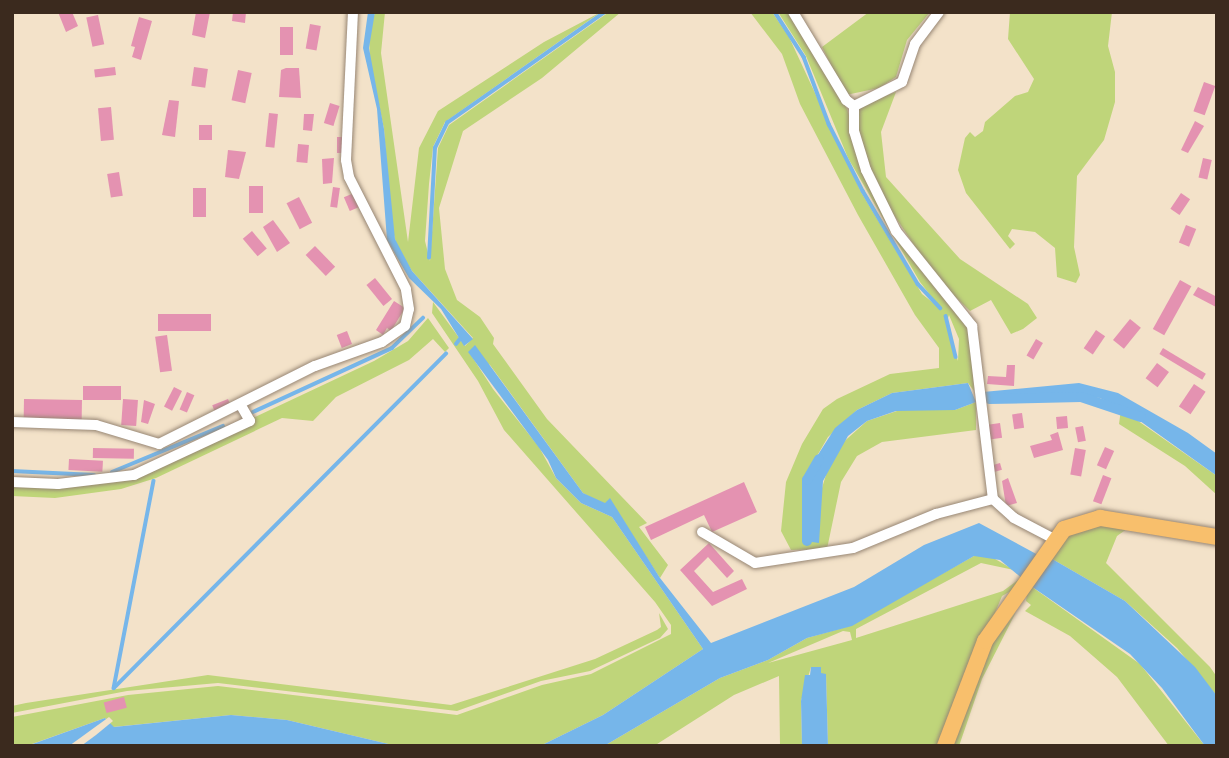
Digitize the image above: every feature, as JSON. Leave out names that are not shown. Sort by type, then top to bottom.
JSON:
[{"type":"main road","points":[[945,746],[973,663],[1050,546],[1077,522],[1100,519],[1217,537]]},
{"type":"street","points":[[12,422],[96,425],[159,444],[242,407],[315,366],[391,337],[408,318],[402,281],[348,169],[352,12]]},
{"type":"street","points":[[793,12],[846,100],[854,106],[860,156],[892,222],[914,257],[972,326],[977,343],[980,407],[993,499],[1050,546]]},
{"type":"street","points":[[854,106],[902,82],[915,44],[939,12]]},
{"type":"street","points":[[12,482],[58,484],[120,478],[250,421],[242,407]]},
{"type":"street","points":[[702,532],[755,563],[853,548],[936,514],[993,499]]},
{"type":"green space","points":[[375,12],[385,12],[381,53],[408,242],[419,148],[438,111],[544,42],[601,12],[445,122],[433,147],[429,184],[425,241],[430,261],[438,148],[449,125],[609,12],[621,12],[542,78],[463,131],[439,208],[445,269],[457,300],[480,317],[494,338],[493,344],[547,419],[647,523],[639,527],[668,565],[660,578],[617,512],[583,493],[490,365],[469,352],[493,389],[539,447],[556,478],[581,503],[612,517],[703,649],[603,715],[540,746],[397,746],[287,720],[231,715],[113,727],[105,718],[32,744],[12,746],[12,717],[128,695],[218,686],[457,715],[542,685],[591,674],[671,634],[671,625],[655,602],[504,430],[478,381],[432,313],[433,302],[465,346],[473,338],[412,271],[397,247],[391,223],[384,129],[370,62],[369,36]]},
{"type":"green space","points":[[750,12],[772,12],[789,37],[861,192],[922,294],[941,309],[920,282],[848,158],[806,56],[778,12],[789,12],[847,109],[872,188],[970,327],[974,391],[968,383],[892,393],[857,410],[828,437],[814,461],[806,497],[812,542],[819,542],[819,498],[828,468],[839,446],[867,421],[903,409],[955,410],[976,402],[976,430],[882,442],[857,456],[841,482],[827,549],[791,550],[781,531],[786,482],[802,444],[823,409],[837,399],[890,374],[939,368],[939,348],[915,315],[858,215],[800,104],[782,54]],"holes":[[[949,315],[959,339],[958,361],[946,324]]]},
{"type":"green space","points":[[869,12],[930,12],[907,40],[896,77],[879,88],[846,95],[822,47]]},
{"type":"green space","points":[[1010,12],[1112,12],[1108,46],[1115,72],[1115,102],[1104,140],[1077,176],[1074,247],[1080,275],[1076,283],[1057,277],[1055,248],[1035,232],[1012,229],[1008,236],[1015,244],[1010,249],[966,193],[958,170],[965,138],[970,132],[975,137],[983,131],[985,122],[1015,96],[1028,92],[1034,79],[1008,39]]},
{"type":"green space","points":[[896,92],[881,132],[886,177],[960,259],[1028,304],[1037,318],[1023,329],[1011,334],[991,300],[970,311],[936,278],[888,206],[867,164],[856,122],[859,105]]},
{"type":"green space","points":[[428,318],[449,348],[445,352],[433,339],[409,360],[336,397],[313,421],[282,418],[156,478],[121,489],[55,498],[12,496],[12,486],[117,482],[374,361],[408,341]]},
{"type":"green space","points":[[1121,409],[1217,476],[1217,495],[1185,466],[1119,424]]},
{"type":"green space","points":[[1081,523],[1131,526],[1117,536],[1106,563],[1210,667],[1217,677],[1217,696],[1177,648],[1125,601],[1047,556]]},
{"type":"green space","points":[[974,556],[990,556],[1014,570],[981,563],[856,629],[856,638],[1003,591],[1022,577],[1018,587],[1002,596],[940,746],[828,746],[826,674],[821,674],[821,667],[811,667],[801,701],[802,746],[780,746],[779,676],[734,695],[654,746],[604,746],[720,678],[768,660],[807,638],[846,627]],"holes":[[[843,631],[850,632],[852,640],[768,663]]]},
{"type":"green space","points":[[1028,584],[1140,664],[1205,746],[1169,746],[1117,677],[1070,636],[1025,611],[1031,605],[1026,601]]},
{"type":"green space","points":[[1016,612],[982,679],[959,746],[952,746],[991,646]]},
{"type":"green space","points":[[659,613],[668,629],[660,638],[590,671],[541,681],[457,711],[218,683],[127,691],[12,713],[12,706],[26,703],[208,675],[451,705],[595,659],[657,630],[661,627]]},
{"type":"water","points":[[368,12],[375,12],[369,48],[384,129],[395,239],[412,271],[473,339],[464,346],[441,309],[409,278],[387,240],[377,109],[363,48]]},
{"type":"water","points":[[475,345],[583,493],[605,503],[610,498],[660,578],[711,643],[854,587],[924,545],[979,523],[1040,556],[1024,580],[1000,560],[974,556],[852,626],[807,638],[768,660],[720,678],[604,746],[540,746],[603,715],[703,649],[612,517],[581,503],[556,478],[548,460],[468,352]]},
{"type":"water","points":[[968,383],[976,402],[955,410],[896,411],[867,421],[848,436],[823,481],[819,543],[812,542],[806,528],[808,487],[814,461],[835,428],[857,410],[892,393]]},
{"type":"water","points":[[1079,383],[1118,393],[1188,433],[1217,454],[1217,476],[1133,416],[1100,398],[1066,395],[984,401],[983,392]]},
{"type":"water","points":[[1047,556],[1125,601],[1195,667],[1217,696],[1217,746],[1205,746],[1162,688],[1130,654],[1028,584]]},
{"type":"water","points":[[811,667],[821,667],[821,673],[826,674],[828,746],[802,746],[801,701],[805,675],[810,675]]},
{"type":"water","points":[[231,715],[287,720],[397,746],[27,746],[105,718],[114,727]]},
{"type":"pier","points":[[109,717],[113,721],[81,746],[69,746]]},
{"type":"building","points":[[58,12],[72,12],[78,26],[66,32]]},
{"type":"building","points":[[196,12],[210,12],[205,38],[192,35]]},
{"type":"building","points":[[233,12],[246,12],[245,23],[232,21]]},
{"type":"building","points":[[98,15],[104,44],[92,47],[86,17]]},
{"type":"building","points":[[139,17],[152,21],[141,60],[132,57],[135,47],[131,46]]},
{"type":"building","points":[[310,24],[321,26],[316,51],[306,49]]},
{"type":"building","points":[[280,27],[293,27],[293,55],[280,55]]},
{"type":"building","points":[[115,67],[116,75],[95,77],[94,70]]},
{"type":"building","points":[[194,67],[208,69],[205,88],[191,86]]},
{"type":"building","points":[[299,68],[301,98],[279,97],[281,70]]},
{"type":"building","points":[[238,70],[252,73],[245,103],[232,100]]},
{"type":"building","points":[[1204,82],[1215,86],[1205,115],[1193,111]]},
{"type":"building","points":[[169,100],[179,101],[175,137],[162,135]]},
{"type":"building","points":[[330,103],[340,106],[333,126],[324,123]]},
{"type":"building","points":[[111,107],[114,140],[101,141],[98,108]]},
{"type":"building","points":[[269,113],[278,114],[274,148],[265,147]]},
{"type":"building","points":[[304,114],[314,114],[312,131],[303,130]]},
{"type":"building","points":[[1195,121],[1204,126],[1188,153],[1181,150]]},
{"type":"building","points":[[199,125],[212,125],[212,140],[199,140]]},
{"type":"building","points":[[337,137],[348,137],[348,153],[337,153]]},
{"type":"building","points":[[298,144],[309,145],[307,163],[296,162]]},
{"type":"building","points":[[228,150],[246,152],[239,179],[225,177]]},
{"type":"building","points":[[334,158],[332,183],[323,184],[322,159]]},
{"type":"building","points":[[1203,158],[1212,160],[1207,180],[1199,177]]},
{"type":"building","points":[[119,172],[123,196],[111,198],[107,174]]},
{"type":"building","points":[[249,186],[263,186],[263,213],[249,213]]},
{"type":"building","points":[[333,187],[340,188],[337,208],[330,207]]},
{"type":"building","points":[[193,188],[206,188],[206,217],[193,217]]},
{"type":"building","points":[[354,193],[360,207],[350,211],[344,197]]},
{"type":"building","points":[[1181,193],[1190,199],[1179,215],[1170,209]]},
{"type":"building","points":[[299,197],[312,223],[300,229],[287,203]]},
{"type":"building","points":[[273,220],[290,243],[277,252],[263,227]]},
{"type":"building","points":[[1186,225],[1196,229],[1189,247],[1179,243]]},
{"type":"building","points":[[252,231],[267,249],[258,256],[243,239]]},
{"type":"building","points":[[315,246],[335,267],[326,276],[306,255]]},
{"type":"building","points":[[375,278],[392,299],[383,306],[366,285]]},
{"type":"building","points":[[1180,280],[1191,286],[1164,335],[1153,329]]},
{"type":"building","points":[[1198,287],[1217,297],[1216,307],[1193,295]]},
{"type":"building","points":[[394,301],[405,308],[391,331],[387,328],[383,335],[376,330]]},
{"type":"building","points":[[158,314],[211,314],[211,331],[158,331]]},
{"type":"building","points":[[1130,319],[1141,328],[1124,349],[1113,340]]},
{"type":"building","points":[[1096,330],[1105,336],[1093,354],[1084,348]]},
{"type":"building","points":[[347,331],[352,344],[342,348],[337,335]]},
{"type":"building","points":[[167,335],[172,371],[160,372],[155,337]]},
{"type":"building","points":[[1036,339],[1043,343],[1033,359],[1026,355]]},
{"type":"building","points":[[1163,348],[1206,374],[1202,380],[1159,354]]},
{"type":"building","points":[[1157,363],[1169,372],[1158,387],[1146,378]]},
{"type":"building","points":[[1007,365],[1015,365],[1014,386],[987,384],[988,376],[1006,377]]},
{"type":"building","points":[[1194,384],[1206,392],[1191,414],[1179,406]]},
{"type":"building","points":[[83,386],[121,386],[121,400],[83,400]]},
{"type":"building","points":[[174,387],[182,391],[172,411],[164,407]]},
{"type":"building","points":[[187,392],[194,395],[187,413],[180,409]]},
{"type":"building","points":[[24,399],[82,400],[82,421],[24,420]]},
{"type":"building","points":[[123,399],[138,400],[136,426],[121,425]]},
{"type":"building","points":[[228,399],[232,409],[216,416],[212,405]]},
{"type":"building","points":[[144,400],[155,404],[148,424],[141,422]]},
{"type":"building","points":[[1022,413],[1024,428],[1014,429],[1012,414]]},
{"type":"building","points":[[1067,416],[1068,428],[1057,429],[1056,417]]},
{"type":"building","points":[[1000,423],[1002,438],[988,440],[986,425]]},
{"type":"building","points":[[1083,426],[1086,441],[1078,442],[1075,428]]},
{"type":"building","points":[[1058,432],[1063,450],[1034,458],[1030,446],[1052,440],[1050,435]]},
{"type":"building","points":[[1105,447],[1114,451],[1106,469],[1097,465]]},
{"type":"building","points":[[93,448],[134,449],[134,459],[93,458]]},
{"type":"building","points":[[1075,448],[1086,450],[1081,476],[1070,475]]},
{"type":"building","points":[[69,459],[103,461],[102,472],[68,470]]},
{"type":"building","points":[[1000,463],[1002,470],[994,472],[992,465]]},
{"type":"building","points":[[1103,475],[1111,478],[1101,504],[1093,501]]},
{"type":"building","points":[[1008,478],[1017,503],[1006,506],[1002,481]]},
{"type":"building","points":[[744,482],[757,512],[712,532],[704,515],[651,540],[645,527]]},
{"type":"building","points":[[709,543],[734,571],[727,578],[708,557],[694,571],[713,592],[742,579],[747,589],[712,606],[680,570]]},
{"type":"building","points":[[124,697],[127,708],[107,713],[104,702]]},
{"type":"waterway","points":[[429,258],[435,148],[447,123],[605,12]]},
{"type":"waterway","points":[[775,12],[804,57],[829,124],[863,191],[918,284],[940,308]]},
{"type":"waterway","points":[[946,316],[956,357]]},
{"type":"waterway","points":[[253,412],[392,348],[423,318]]},
{"type":"waterway","points":[[456,344],[460,339]]},
{"type":"waterway","points":[[154,481],[114,688],[446,354]]},
{"type":"waterway","points":[[989,399],[1081,397],[1141,417]]},
{"type":"waterway","points":[[112,472],[223,426]]},
{"type":"waterway","points":[[807,541],[807,480],[819,459]]},
{"type":"waterway","points":[[12,471],[94,475]]}]
